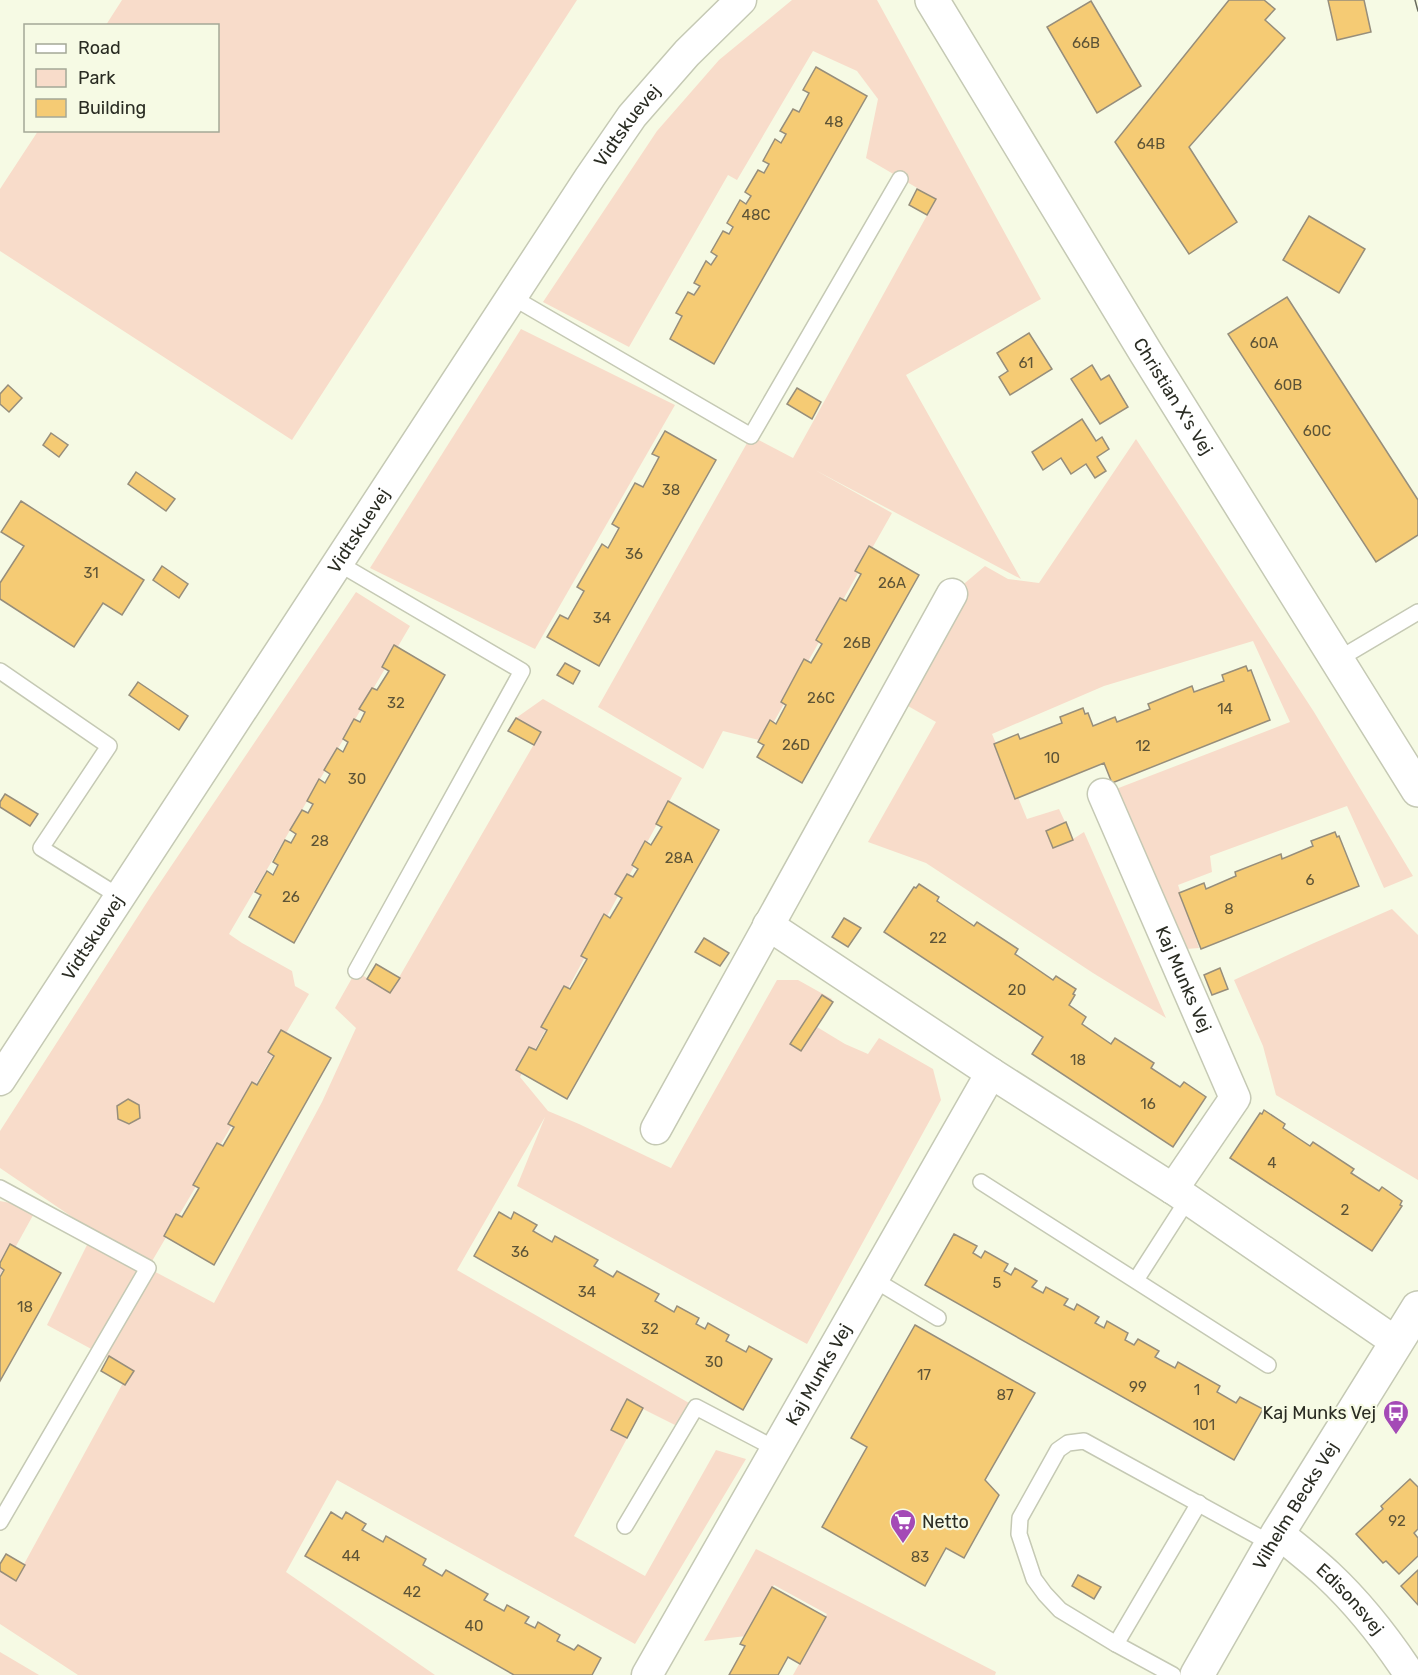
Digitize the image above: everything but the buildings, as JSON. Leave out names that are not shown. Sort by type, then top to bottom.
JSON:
[{"type":"street","name":"Vidtskuevej","points":[[0,1080],[632,116],[687,53],[741,0]]},
{"type":"street","name":"Christian X's Vej","points":[[932,0],[1090,261],[1418,790]]},
{"type":"street","points":[[656,1128],[952,594]]},
{"type":"street","name":"Kaj Munks Vej","points":[[1103,794],[1235,1098],[1180,1194]]},
{"type":"street","points":[[768,925],[991,1073],[1180,1194],[1396,1342]]},
{"type":"street","name":"Kaj Munks Vej","points":[[647,1675],[991,1073]]},
{"type":"street","name":"Vilhelm Becks Vej","points":[[1197,1675],[1275,1539],[1418,1308]]},
{"type":"street","name":"Edisonsvej","points":[[1275,1539],[1328,1575],[1397,1655],[1410,1675]]},
{"type":"lane","points":[[512,297],[751,436],[900,179]]},
{"type":"lane","points":[[338,563],[522,671],[356,971]]},
{"type":"lane","points":[[1337,660],[1418,612]]},
{"type":"lane","points":[[0,671],[109,746],[41,848],[120,897]]},
{"type":"lane","points":[[981,1182],[1269,1365]]},
{"type":"lane","points":[[0,1188],[148,1268],[0,1522]]},
{"type":"lane","points":[[1136,1280],[1180,1194]]},
{"type":"lane","points":[[873,1279],[938,1318]]},
{"type":"lane","points":[[625,1526],[696,1407],[776,1449]]},
{"type":"lane","points":[[1173,1675],[1060,1610],[1034,1579],[1019,1534],[1020,1518],[1058,1450],[1068,1443],[1084,1441],[1199,1503],[1275,1539]]},
{"type":"lane","points":[[1116,1644],[1199,1503]]},
{"type":"green space","points":[[122,0],[577,0],[292,440],[0,251],[0,189],[37,132],[219,132],[219,24],[107,24]]},
{"type":"green space","points":[[792,0],[877,0],[1041,299],[906,375],[1021,579],[815,470],[892,513],[763,741],[723,731],[703,769],[598,707],[751,436],[793,458],[936,199],[866,158],[878,99],[857,71],[813,51],[737,180],[728,175],[629,347],[543,302],[657,131],[719,60]]},
{"type":"green space","points":[[521,329],[675,405],[535,649],[370,568]]},
{"type":"green space","points":[[1136,439],[1314,712],[1413,876],[1384,888],[1347,806],[1210,856],[1212,872],[1178,885],[1199,948],[1186,949],[1103,794],[1290,722],[1253,641],[1104,686],[992,734],[1027,819],[1059,809],[1073,839],[1084,832],[1166,1018],[1093,973],[926,863],[868,842],[936,722],[894,698],[952,594],[985,566],[1008,579],[1039,583]]},
{"type":"green space","points":[[356,592],[410,626],[229,934],[292,971],[295,986],[309,994],[148,1268],[214,1303],[322,1102],[356,1028],[335,1008],[356,971],[390,993],[541,732],[516,718],[543,699],[682,778],[520,1077],[548,1111],[671,1168],[777,980],[798,980],[832,999],[817,1027],[845,1044],[868,1054],[879,1038],[933,1069],[941,1100],[807,1344],[517,1186],[545,1117],[457,1270],[696,1407],[683,1429],[643,1409],[574,1536],[645,1576],[716,1450],[746,1459],[635,1644],[337,1480],[286,1572],[435,1675],[78,1675],[0,1624],[0,1568],[17,1577],[130,1370],[47,1325],[91,1237],[140,1263],[0,1168],[0,1131],[151,896]]},
{"type":"green space","points":[[1392,909],[1418,935],[1418,1180],[1276,1095],[1263,1046],[1234,980]]},
{"type":"green space","points":[[0,1201],[37,1208],[0,1275]]},
{"type":"green space","points":[[756,1549],[996,1672],[995,1675],[793,1675],[827,1614],[774,1585],[746,1636],[704,1641]]},
{"type":"green space","points":[[0,1652],[39,1675],[0,1675]]},
{"type":"tram line","points":[[1415,0],[1418,11]]},
{"type":"place","name":"Kaj Munks Vej","points":[[1396,1436]]},
{"type":"place","name":"Netto","points":[[903,1545]]}]
